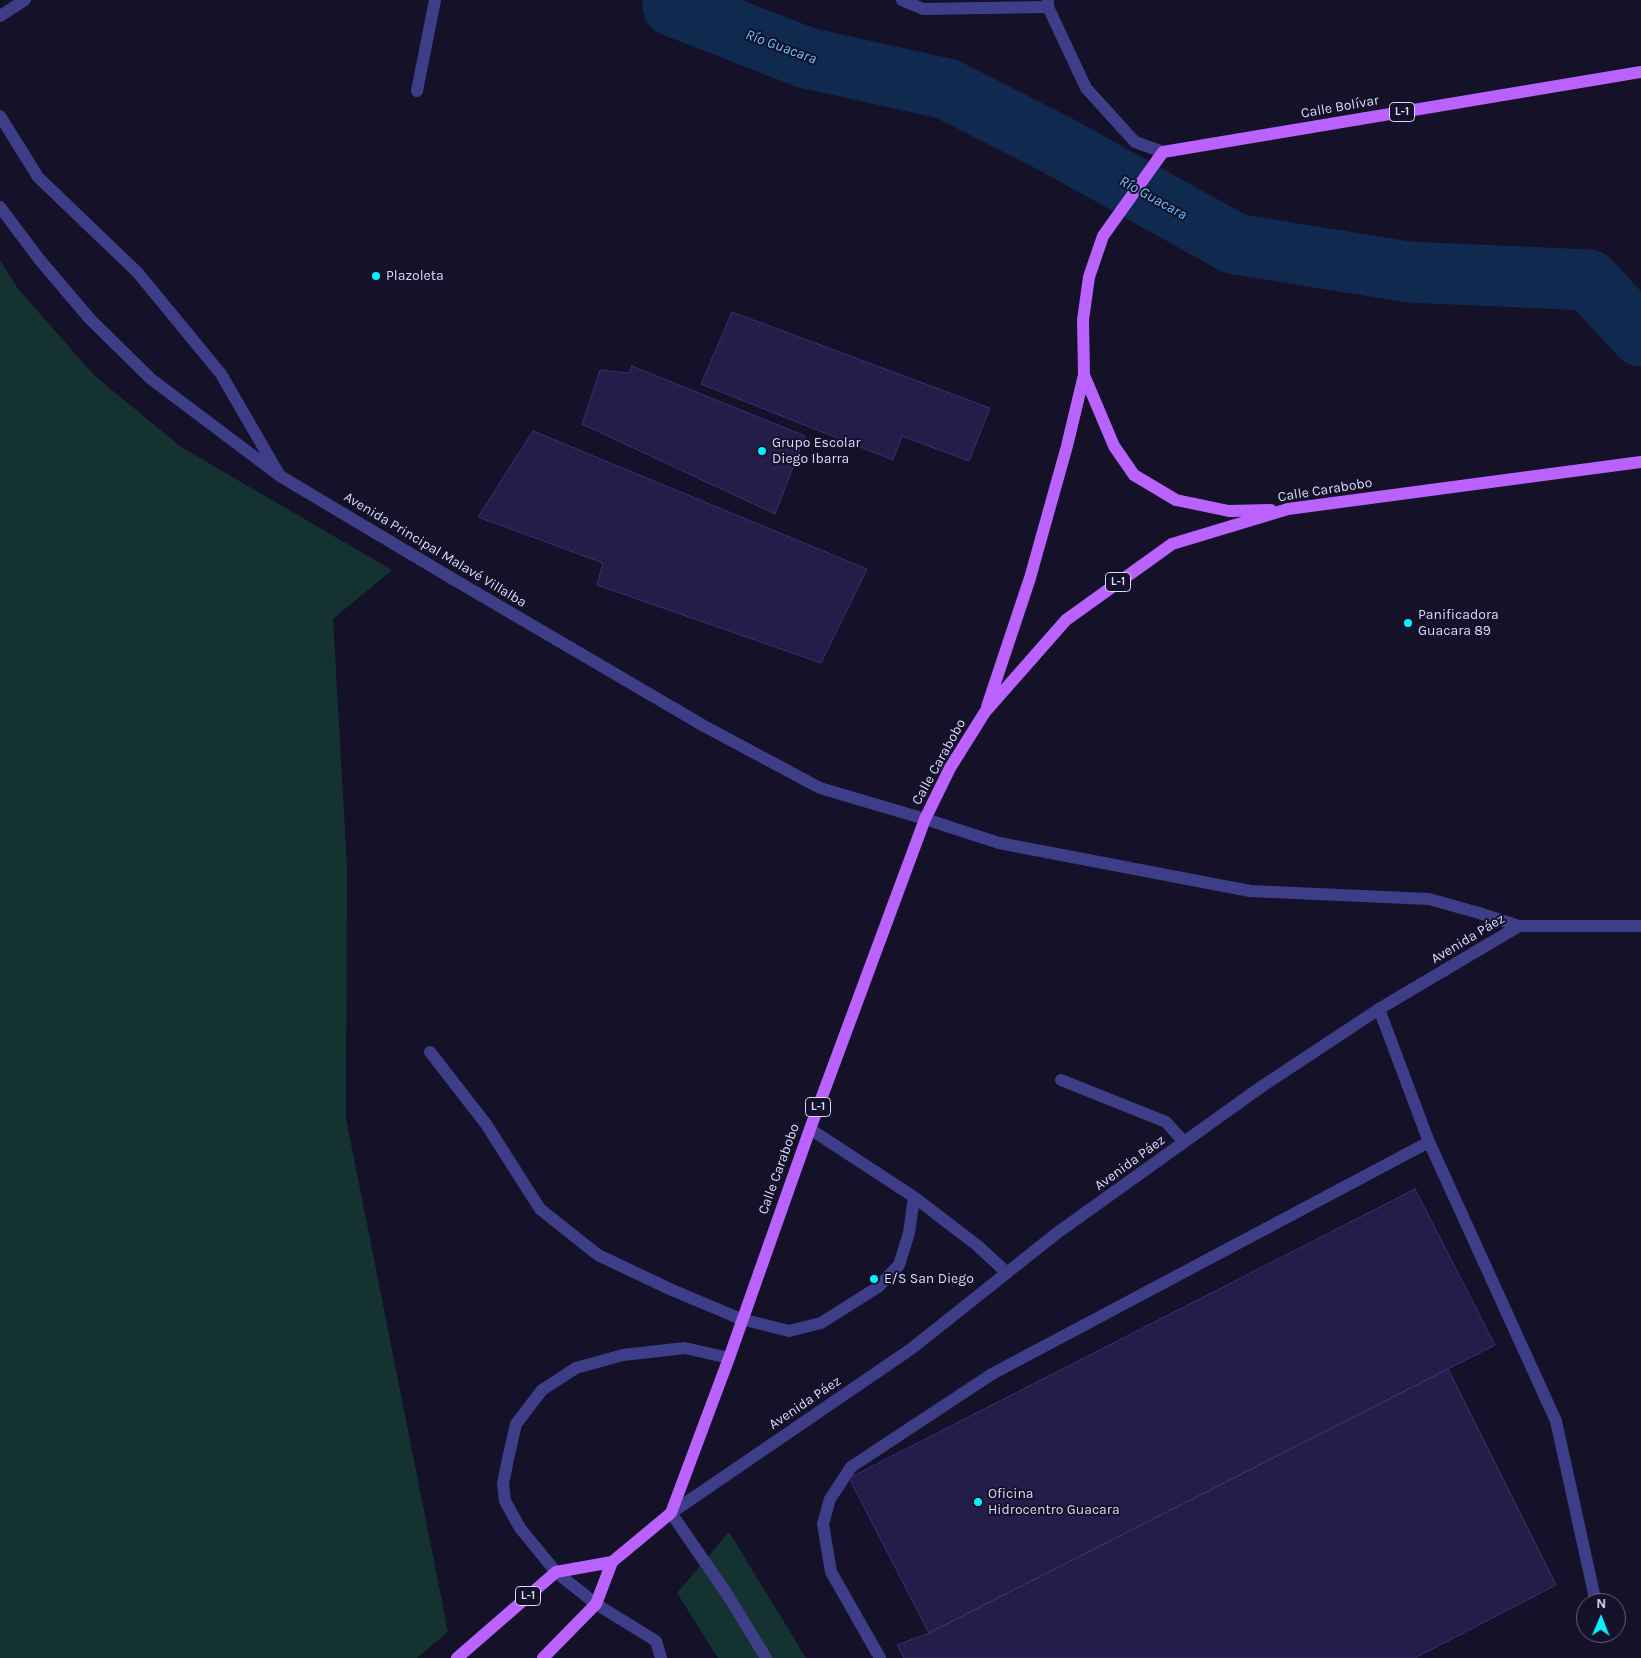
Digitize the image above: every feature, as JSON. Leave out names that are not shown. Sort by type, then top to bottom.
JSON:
[{"type":"main road","name":"Calle Bolívar","points":[[1163,152],[1641,72]]},
{"type":"main road","name":"L-1","points":[[985,712],[1030,578],[1067,446],[1084,375],[1083,320],[1090,277],[1103,236],[1163,152]]},
{"type":"main road","name":"L-1","points":[[1084,375],[1114,446],[1134,475],[1176,500],[1229,510],[1288,509]]},
{"type":"main road","name":"Calle Carabobo","points":[[671,1513],[925,819],[950,768],[985,712],[1066,620],[1172,544],[1288,509],[1640,462]]},
{"type":"main road","points":[[544,1658],[596,1604],[612,1562],[671,1513]]},
{"type":"main road","points":[[556,1572],[612,1562]]},
{"type":"main road","name":"L-1","points":[[457,1658],[556,1572]]},
{"type":"street","points":[[0,16],[11,4],[25,0]]},
{"type":"street","points":[[417,91],[435,0]]},
{"type":"street","points":[[902,0],[923,9],[1048,4],[1086,88],[1135,142],[1163,152]]},
{"type":"street","points":[[0,116],[38,177],[138,272],[221,374],[280,476]]},
{"type":"street","name":"Avenida Principal Malavé Villalba","points":[[0,208],[39,259],[90,319],[151,379],[280,476],[704,726],[820,788],[998,843],[1250,891],[1428,900],[1479,913],[1519,926]]},
{"type":"street","name":"Avenida Páez","points":[[671,1513],[912,1349],[1057,1233],[1261,1087],[1379,1009],[1519,926],[1641,926]]},
{"type":"street","points":[[1379,1009],[1429,1142],[1556,1421],[1594,1593]]},
{"type":"street","points":[[430,1052],[486,1124],[540,1209],[598,1255],[672,1290],[742,1319],[789,1331],[821,1323],[878,1287],[899,1266],[909,1234],[914,1198]]},
{"type":"street","points":[[1061,1080],[1166,1122],[1184,1142]]},
{"type":"street","points":[[810,1129],[914,1198],[978,1246],[1007,1273]]},
{"type":"street","points":[[880,1658],[831,1572],[823,1524],[830,1499],[851,1467],[992,1374],[1429,1142]]},
{"type":"street","points":[[661,1658],[656,1641],[596,1604],[556,1572],[520,1528],[505,1501],[503,1484],[516,1424],[542,1390],[576,1368],[624,1356],[685,1348],[728,1358]]},
{"type":"street","points":[[671,1513],[729,1597],[766,1658]]},
{"type":"green space","points":[[0,260],[18,289],[95,376],[181,447],[392,570],[333,619],[347,866],[346,1118],[448,1632],[417,1658],[0,1658]]},
{"type":"green space","points":[[729,1532],[806,1658],[718,1658],[677,1593]]},
{"type":"building","points":[[732,312],[990,408],[969,461],[902,436],[893,460],[701,384]]},
{"type":"building","points":[[632,366],[805,436],[775,514],[582,424],[600,370],[629,373]]},
{"type":"building","points":[[533,431],[867,569],[821,663],[597,585],[603,563],[478,517]]},
{"type":"building","points":[[1415,1189],[1495,1345],[929,1633],[849,1478]]},
{"type":"building","points":[[1448,1369],[1556,1585],[1415,1658],[904,1658],[897,1645],[929,1633]]},
{"type":"waterway","name":"Río Guacara","points":[[673,0],[673,6],[807,58],[947,89],[1057,145],[1235,244],[1409,272],[1589,280],[1641,336]]},
{"type":"place","name":"Plazoleta","points":[[376,276]]},
{"type":"place","name":"Grupo Escolar Diego Ibarra","points":[[762,451]]},
{"type":"place","name":"Panificadora Guacara 89","points":[[1408,623]]},
{"type":"place","name":"E/S San Diego","points":[[874,1279]]},
{"type":"place","name":"Oficina Hidrocentro Guacara","points":[[978,1502]]}]
